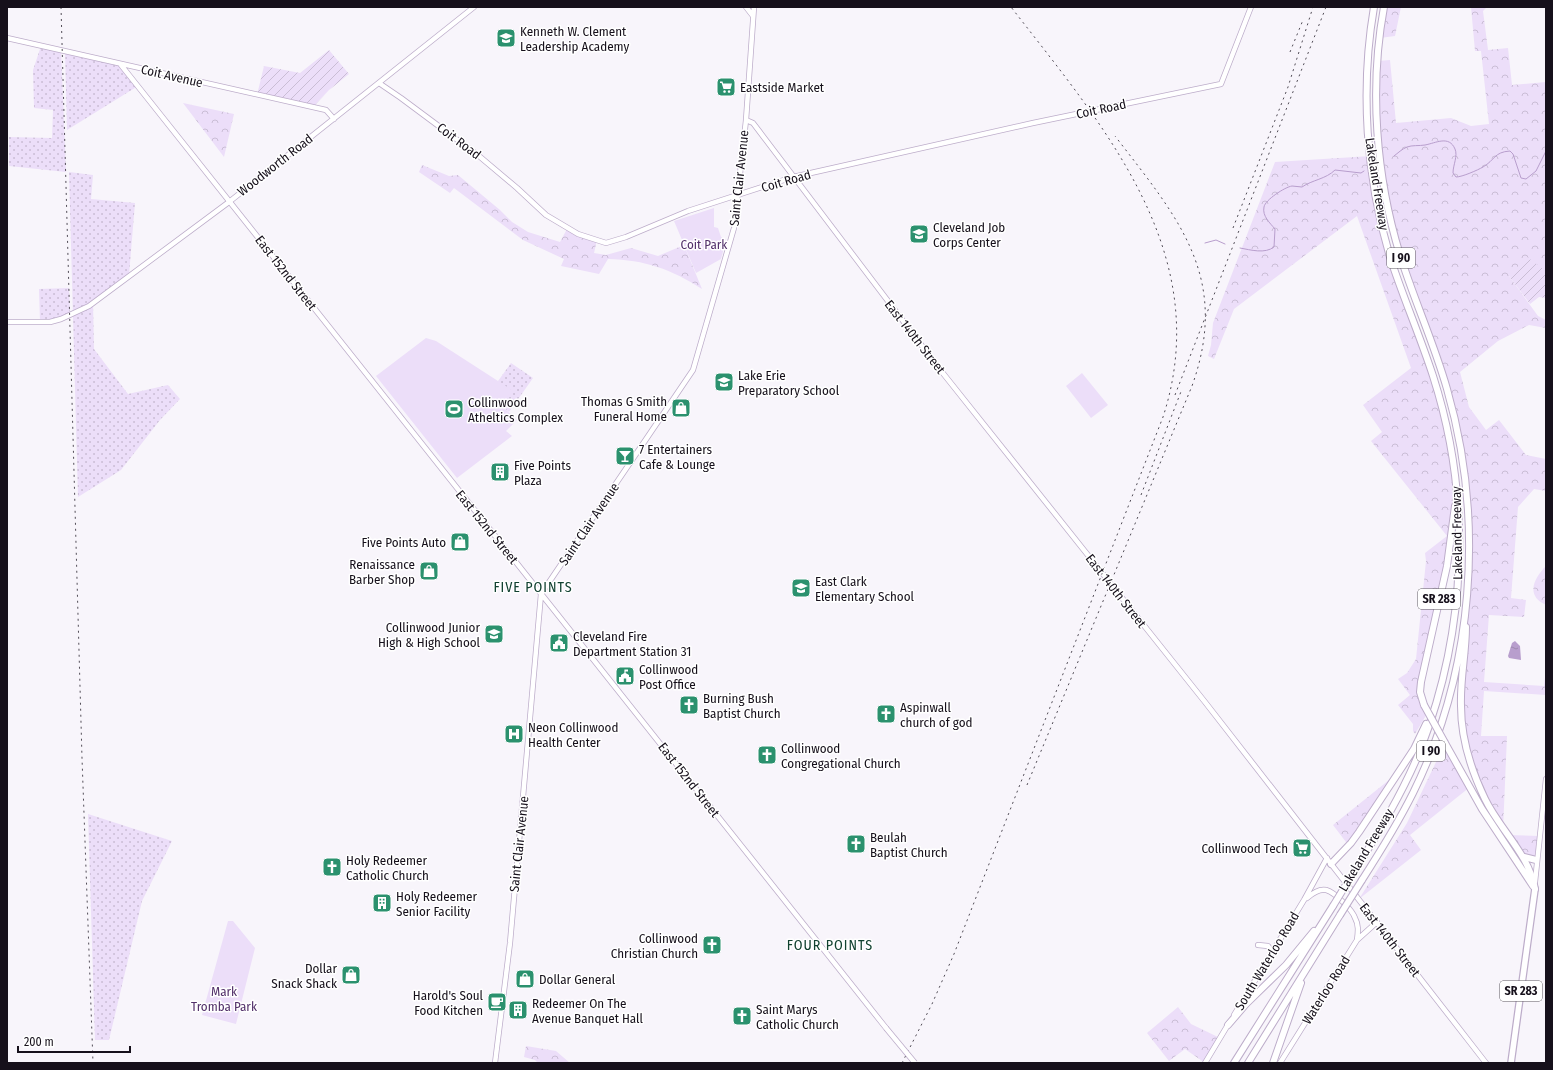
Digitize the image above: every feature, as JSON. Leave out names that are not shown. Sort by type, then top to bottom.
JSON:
[{"type":"highway","name":"Lakeland Freeway","points":[[1234,1063],[1386,820],[1406,782],[1421,748],[1436,703],[1450,646],[1457,593],[1459,550],[1457,490],[1452,455],[1440,400],[1390,257],[1374,182],[1367,102],[1368,65],[1374,7]]},
{"type":"highway","name":"Lakeland Freeway","points":[[1248,1063],[1362,880],[1413,793],[1434,742],[1448,698],[1466,609],[1469,516],[1460,445],[1439,363],[1400,253],[1383,178],[1377,99],[1378,64],[1384,7]]},
{"type":"highway","name":"SR 283","points":[[1457,490],[1451,545],[1420,692],[1424,705],[1482,809],[1534,889]]},
{"type":"highway","name":"SR 283","points":[[1466,609],[1466,643],[1461,704],[1466,750],[1474,774],[1494,817],[1524,857],[1533,879],[1534,889]]},
{"type":"highway","points":[[1331,864],[1351,843],[1414,749],[1436,703]]},
{"type":"highway","points":[[1524,857],[1536,862]]},
{"type":"highway","points":[[1228,1025],[1246,1004],[1286,965],[1332,906]]},
{"type":"highway","points":[[1273,1063],[1306,969]]},
{"type":"main road","name":"SR 283","points":[[1511,1063],[1534,889]]},
{"type":"street","name":"Woodworth Road","points":[[7,322],[50,322],[89,306],[229,202],[474,7]]},
{"type":"street","points":[[746,7],[753,16]]},
{"type":"street","name":"Saint Clair Avenue","points":[[495,1063],[510,943],[541,594],[693,370],[734,228],[746,120],[754,7]]},
{"type":"street","name":"Coit Road","points":[[379,83],[476,154],[517,188],[546,215],[560,225],[590,239],[606,243],[612,242],[688,211],[793,177],[1033,123],[1221,84],[1251,7]]},
{"type":"street","name":"Coit Avenue","points":[[7,38],[121,65],[326,110],[334,119]]},
{"type":"street","name":"East 152nd Street","points":[[121,65],[915,1063]]},
{"type":"street","name":"East 140th Street","points":[[746,120],[753,123],[938,367],[1327,858],[1486,1063]]},
{"type":"street","points":[[1534,889],[1546,779]]},
{"type":"street","name":"South Waterloo Road","points":[[1205,1063],[1304,900],[1327,858]]},
{"type":"street","points":[[1304,900],[1314,891],[1321,889],[1334,893],[1355,917],[1358,930],[1357,940]]},
{"type":"street","name":"Waterloo Road","points":[[1280,1063],[1357,940],[1377,922]]},
{"type":"street","points":[[1258,945],[1268,946],[1272,952]]},
{"type":"green space","points":[[1384,7],[1401,7],[1395,36],[1380,38]]},
{"type":"green space","points":[[1471,7],[1487,7],[1483,11],[1488,50],[1508,48],[1512,85],[1546,82],[1546,271],[1509,276],[1538,316],[1546,320],[1546,328],[1529,325],[1498,341],[1460,372],[1469,407],[1486,430],[1499,420],[1526,455],[1546,459],[1546,491],[1534,489],[1518,507],[1511,598],[1526,600],[1524,617],[1489,615],[1484,682],[1544,686],[1546,668],[1546,695],[1484,691],[1481,736],[1507,736],[1503,830],[1474,773],[1462,722],[1469,516],[1453,411],[1399,253],[1379,151],[1378,61],[1390,60],[1396,123],[1451,118],[1471,126],[1489,124],[1481,51],[1475,51]]},
{"type":"green space","points":[[41,46],[61,50],[66,172],[9,166],[9,137],[52,138],[53,110],[34,108],[33,70]]},
{"type":"green space","points":[[329,50],[349,74],[329,90],[313,107],[257,95],[264,66],[300,73]]},
{"type":"green space","points":[[65,51],[121,65],[138,86],[67,130]]},
{"type":"green space","points":[[183,103],[234,114],[224,157]]},
{"type":"green space","points":[[1371,156],[1384,233],[1440,400],[1457,490],[1451,545],[1420,692],[1428,712],[1415,734],[1413,731],[1413,724],[1398,705],[1410,695],[1398,679],[1407,673],[1416,659],[1426,561],[1425,553],[1447,536],[1371,441],[1382,432],[1363,405],[1411,368],[1357,216],[1234,309],[1214,359],[1208,356],[1211,345],[1213,323],[1275,162]]},
{"type":"green space","points":[[422,165],[449,176],[458,175],[512,222],[528,232],[560,242],[567,229],[597,240],[594,253],[606,255],[631,248],[658,256],[684,245],[702,289],[668,271],[634,261],[608,259],[599,274],[561,266],[564,259],[523,240],[454,188],[450,193],[419,172]]},
{"type":"green space","points":[[69,172],[93,175],[91,199],[135,203],[129,275],[93,303],[94,349],[128,394],[168,385],[180,399],[160,420],[121,470],[78,497]]},
{"type":"green space","name":"Coit Park","points":[[714,208],[714,227],[718,228],[721,237],[726,240],[721,259],[696,273],[674,221]]},
{"type":"green space","points":[[1527,257],[1546,271],[1546,298],[1539,297],[1530,304],[1509,276]]},
{"type":"green space","points":[[69,288],[70,315],[40,322],[39,289]]},
{"type":"green space","name":"Collinwood Atheltics Complex","points":[[426,338],[436,341],[512,390],[501,405],[517,420],[506,431],[512,436],[457,478],[376,376]]},
{"type":"green space","points":[[511,363],[533,378],[509,412],[501,405],[498,381]]},
{"type":"green space","points":[[1082,373],[1108,405],[1091,418],[1066,386]]},
{"type":"green space","points":[[1546,566],[1546,605],[1535,597],[1534,587],[1535,581]]},
{"type":"green space","points":[[1445,743],[1470,787],[1410,835],[1421,850],[1359,899],[1407,823]]},
{"type":"green space","points":[[1389,780],[1392,782],[1349,846],[1333,825]]},
{"type":"green space","points":[[88,814],[172,841],[142,901],[109,1040],[95,1040]]},
{"type":"green space","points":[[1506,835],[1539,836],[1536,860],[1526,858]]},
{"type":"green space","name":"Mark Tromba Park","points":[[228,921],[233,921],[255,948],[236,1024],[202,1015]]},
{"type":"green space","points":[[1178,1007],[1191,1024],[1220,1038],[1205,1063],[1185,1049],[1169,1061],[1147,1033]]},
{"type":"green space","points":[[526,1046],[556,1051],[570,1063],[538,1063],[535,1060],[524,1057]]},
{"type":"water","points":[[1515,641],[1520,646],[1521,660],[1509,658],[1508,656],[1512,643]]},
{"type":"water","points":[[213,1004],[225,1007],[224,1012],[212,1009]]},
{"type":"waterway","points":[[1394,156],[1409,146],[1446,141],[1449,142],[1455,149],[1456,158],[1453,173],[1456,177],[1459,177],[1478,170],[1501,153],[1510,151],[1513,154],[1521,178],[1526,179],[1536,171],[1546,151]]},
{"type":"waterway","points":[[1240,248],[1262,251],[1274,247],[1275,229],[1265,216],[1264,207],[1265,204],[1280,191],[1292,186],[1302,187],[1335,170],[1361,173],[1364,171]]},
{"type":"waterway","points":[[1205,243],[1216,240],[1225,244]]},
{"type":"railway","points":[[61,7],[82,758],[93,1063]]},
{"type":"railway","points":[[902,1063],[932,1004],[954,954],[1163,417],[1176,358],[1175,301],[1163,247],[1142,196],[1114,146],[1081,99],[1011,7]]},
{"type":"railway","points":[[1233,228],[1288,87],[1313,7]]},
{"type":"railway","points":[[1175,395],[1326,7]]},
{"type":"railway","points":[[1290,52],[1303,20]]},
{"type":"railway","points":[[1027,785],[1192,386],[1202,347],[1205,312],[1201,281],[1192,251],[1177,222],[1159,194],[1115,136]]},
{"type":"railway","points":[[1141,495],[1182,389]]},
{"type":"place","name":"Kenneth W. Clement Leadership Academy","points":[[506,38]]},
{"type":"place","name":"Eastside Market","points":[[726,87]]},
{"type":"place","name":"Cleveland Job Corps Center","points":[[919,234]]},
{"type":"place","name":"Lake Erie Preparatory School","points":[[724,382]]},
{"type":"place","name":"Thomas G Smith Funeral Home","points":[[681,408]]},
{"type":"place","name":"Collinwood Atheltics Complex","points":[[454,409]]},
{"type":"place","name":"7 Entertainers Cafe & Lounge","points":[[625,456]]},
{"type":"place","name":"Five Points Plaza","points":[[500,472]]},
{"type":"place","name":"Five Points Auto","points":[[460,542]]},
{"type":"place","name":"Renaissance Barber Shop","points":[[429,571]]},
{"type":"place","name":"East Clark Elementary School","points":[[801,588]]},
{"type":"place","name":"Collinwood Junior High & High School","points":[[494,634]]},
{"type":"place","name":"Cleveland Fire Department Station 31","points":[[559,643]]},
{"type":"place","name":"Collinwood Post Office","points":[[625,676]]},
{"type":"place","name":"Burning Bush Baptist Church","points":[[689,705]]},
{"type":"place","name":"Aspinwall church of god","points":[[886,714]]},
{"type":"place","name":"Neon Collinwood Health Center","points":[[514,734]]},
{"type":"place","name":"Collinwood Congregational Church","points":[[767,755]]},
{"type":"place","name":"Beulah Baptist Church","points":[[856,844]]},
{"type":"place","name":"Collinwood Tech","points":[[1302,848]]},
{"type":"place","name":"Holy Redeemer Catholic Church","points":[[332,867]]},
{"type":"place","name":"Holy Redeemer Senior Facility","points":[[382,903]]},
{"type":"place","name":"Collinwood Christian Church","points":[[712,945]]},
{"type":"place","name":"Dollar Snack Shack","points":[[351,975]]},
{"type":"place","name":"Dollar General","points":[[525,979]]},
{"type":"place","name":"Harold's Soul Food Kitchen","points":[[497,1002]]},
{"type":"place","name":"Redeemer On The Avenue Banquet Hall","points":[[518,1010]]},
{"type":"place","name":"Saint Marys Catholic Church","points":[[742,1016]]},
{"type":"district","name":"FIVE POINTS","points":[[533,587]]},
{"type":"district","name":"FOUR POINTS","points":[[830,945]]}]
